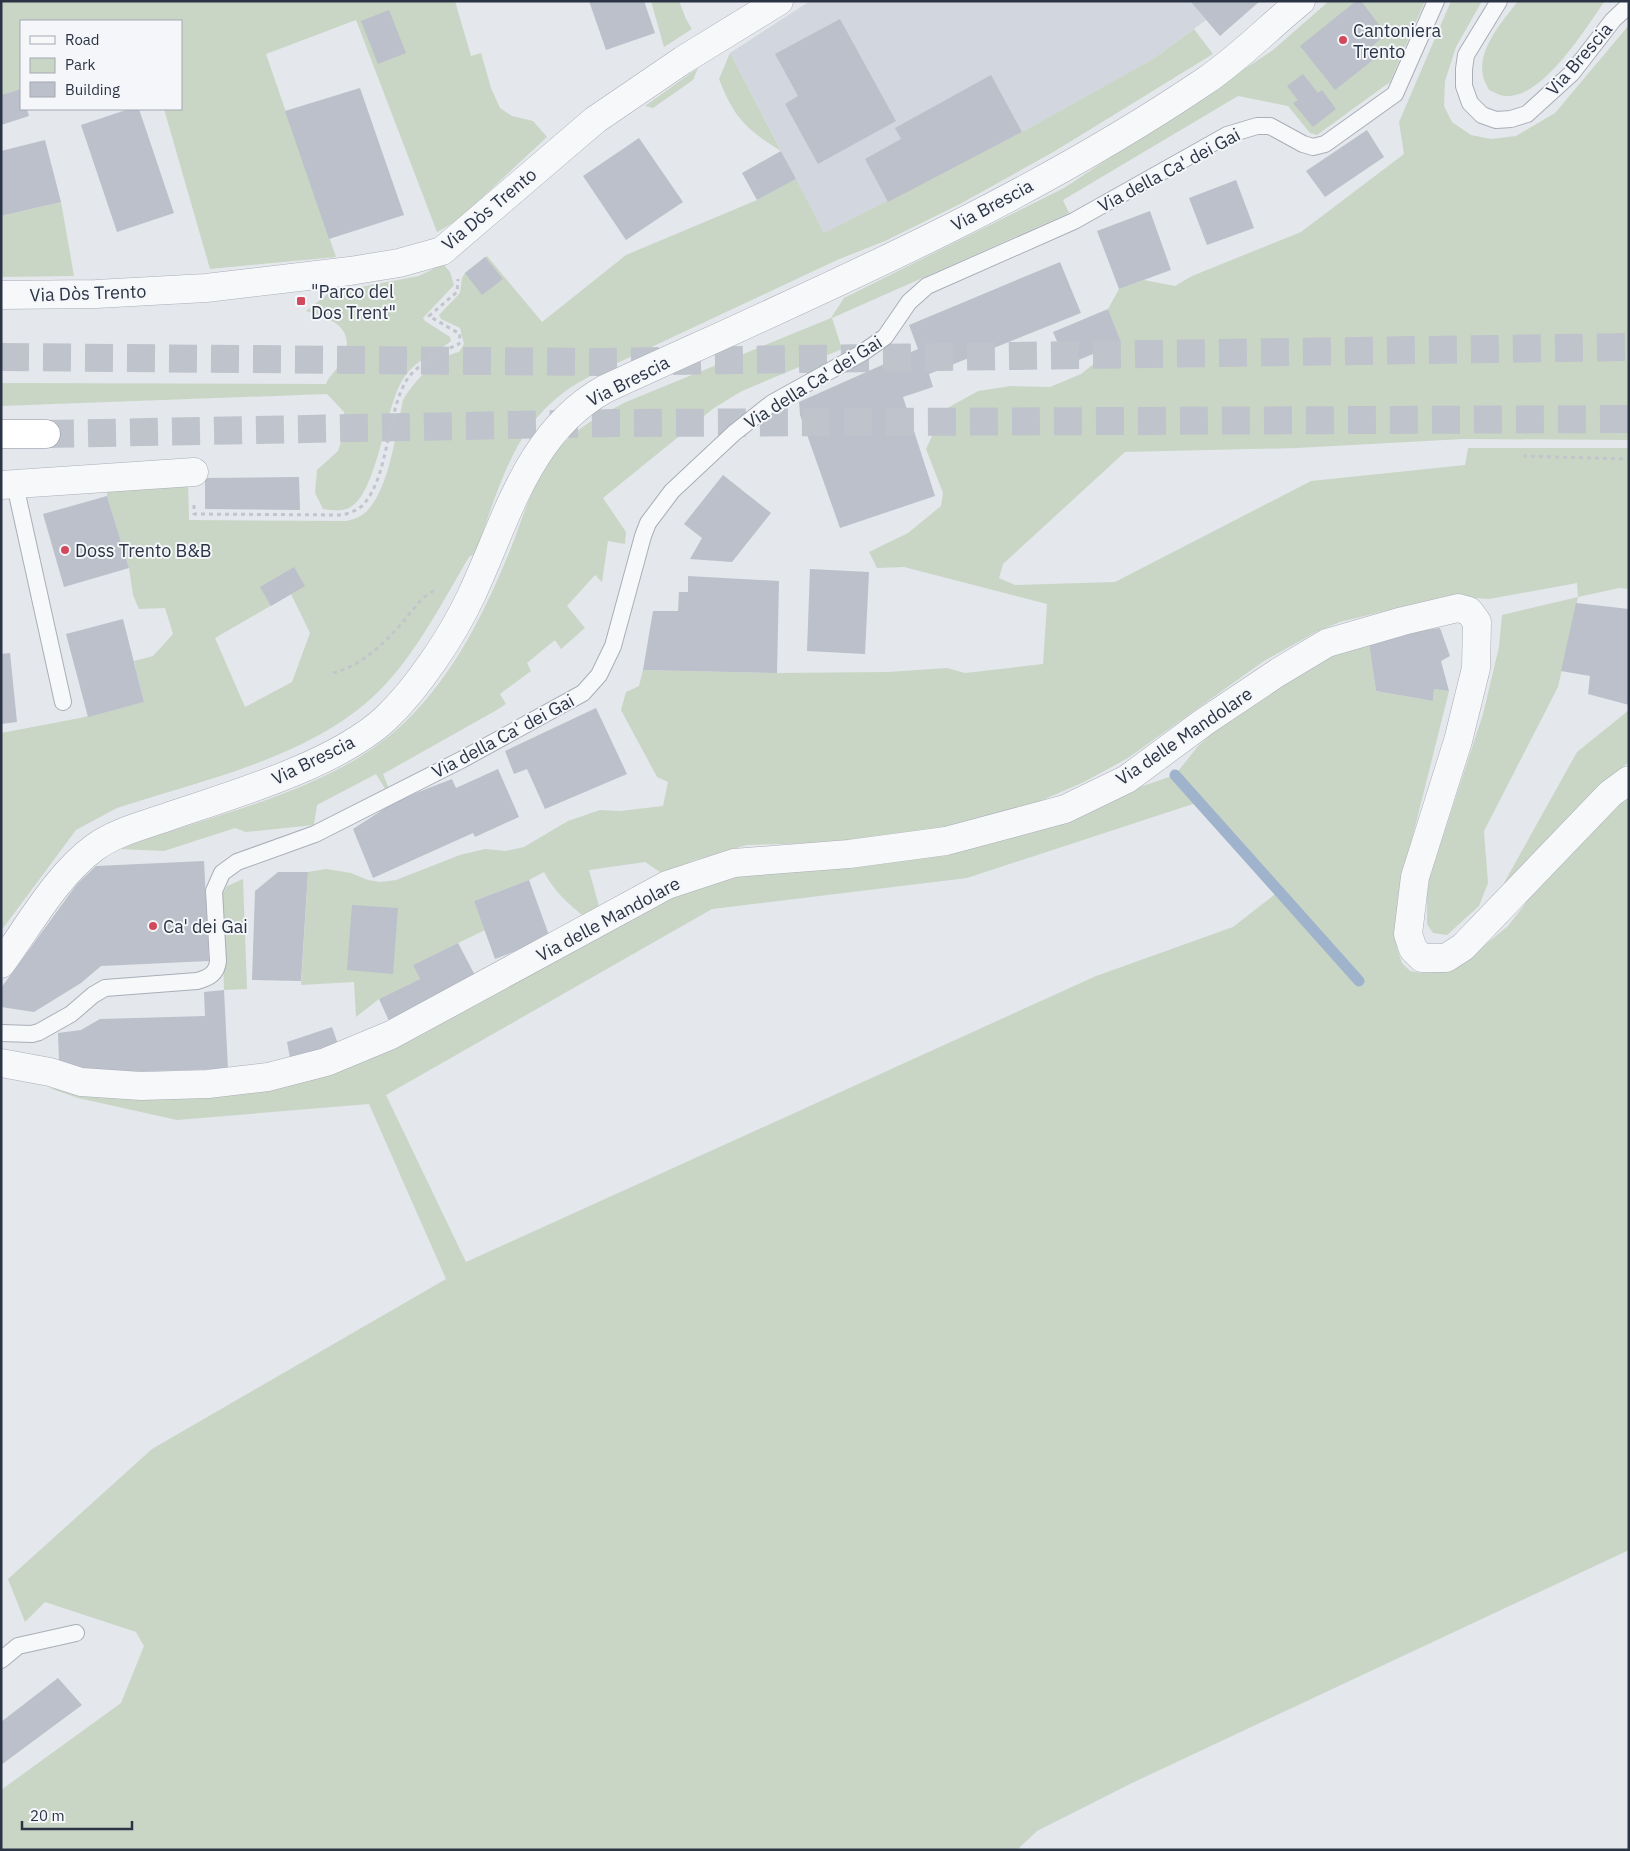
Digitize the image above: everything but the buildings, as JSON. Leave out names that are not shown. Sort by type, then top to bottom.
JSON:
[{"type":"highway","points":[[1,434],[46,434]]},
{"type":"street","name":"Via Dòs Trento","points":[[1,294],[96,294],[206,288],[350,271],[399,263],[442,251],[595,120],[683,60],[779,1]]},
{"type":"street","name":"Via Brescia","points":[[1,964],[71,867],[96,847],[127,831],[286,774],[344,748],[384,720],[402,701],[448,639],[471,595],[514,498],[539,450],[552,432],[583,402],[605,389],[904,252],[1101,148],[1207,79],[1301,1]]},
{"type":"street","points":[[8,485],[194,472]]},
{"type":"street","name":"Via delle Mandolare","points":[[1,1063],[50,1072],[81,1082],[140,1086],[208,1084],[268,1077],[326,1062],[391,1035],[667,885],[705,870],[734,863],[849,854],[946,840],[1065,809],[1126,779],[1204,722],[1277,673],[1327,643],[1403,621],[1458,608],[1469,611],[1477,622],[1476,668],[1458,741],[1416,877],[1408,934],[1413,949],[1422,958],[1435,960],[1446,958],[1464,947],[1610,794],[1629,780]]},
{"type":"lane","name":"Via della Ca' dei Gai","points":[[1,1032],[32,1034],[39,1032],[71,1014],[93,995],[105,988],[197,981],[210,976],[216,970],[218,961],[214,891],[216,881],[230,867],[316,834],[463,759],[583,693],[599,675],[613,646],[624,612],[638,550],[648,524],[672,491],[734,432],[772,403],[875,345],[892,328],[909,302],[927,286],[1074,221],[1227,135],[1257,126],[1270,126],[1303,144],[1313,146],[1326,144],[1395,94],[1436,1]]},
{"type":"lane","name":"Via Brescia","points":[[1499,1],[1466,55],[1464,69],[1464,86],[1470,103],[1482,115],[1496,120],[1511,119],[1527,114],[1572,73],[1613,20],[1629,5]]},
{"type":"lane","points":[[8,485],[64,702]]},
{"type":"lane","points":[[1,1660],[18,1646],[76,1633]]},
{"type":"path","points":[[194,472],[194,514],[343,515],[363,505],[372,491],[384,458],[399,397],[409,377],[422,366],[459,344],[460,334],[429,316],[457,292],[456,270]]},
{"type":"path","points":[[1523,456],[1629,459]]},
{"type":"path","points":[[333,673],[349,668],[372,653],[397,629],[419,602]]},
{"type":"shaded area","points":[[810,1],[1190,1],[1206,20],[1153,59],[1022,132],[824,233],[730,53]]},
{"type":"green space","points":[[1,1],[455,1],[471,56],[481,53],[491,88],[500,108],[512,116],[533,121],[547,137],[458,220],[437,232],[356,20],[266,54],[336,257],[210,269],[164,110],[182,110],[182,20],[20,20],[20,89],[1,95]]},
{"type":"green space","points":[[651,1],[679,1],[692,29],[664,47]]},
{"type":"green space","points":[[1329,1],[1425,1],[1390,82],[1317,135],[1310,133],[1288,106],[1238,96],[1063,200],[1069,213],[832,318],[842,349],[742,391],[714,408],[603,498],[626,532],[625,544],[608,541],[602,582],[595,575],[567,606],[585,628],[561,649],[555,640],[527,663],[531,671],[500,694],[506,704],[383,774],[390,791],[387,792],[376,774],[317,805],[314,825],[246,832],[235,828],[164,851],[119,849],[308,784],[377,746],[406,721],[440,682],[468,640],[491,595],[535,486],[548,462],[571,436],[588,423],[626,402],[831,318],[844,298],[1064,188],[1273,50]]},
{"type":"green space","points":[[1451,1],[1482,1],[1456,47],[1445,81],[1444,106],[1452,122],[1471,135],[1491,139],[1516,136],[1555,113],[1629,25],[1629,440],[1463,439],[1297,448],[1125,452],[1003,564],[999,578],[1015,585],[1115,582],[1311,481],[1465,465],[1468,448],[1629,448],[1629,589],[1619,588],[1578,597],[1577,583],[1489,599],[1446,596],[1340,622],[1316,632],[1264,661],[1128,758],[1084,782],[1038,802],[941,830],[863,842],[747,845],[692,861],[663,874],[645,862],[589,870],[600,910],[586,918],[562,897],[544,872],[529,880],[474,901],[485,930],[413,965],[420,979],[379,999],[356,1017],[354,982],[301,985],[308,872],[326,869],[351,873],[368,880],[380,882],[396,880],[460,855],[485,849],[506,851],[524,847],[568,821],[600,810],[620,811],[663,806],[668,782],[657,777],[621,710],[626,692],[639,686],[643,670],[777,673],[888,672],[947,668],[965,673],[1043,664],[1047,604],[904,567],[877,568],[869,552],[908,533],[941,506],[943,493],[926,449],[944,410],[978,391],[1011,386],[1050,387],[1081,374],[1121,342],[1108,309],[1119,289],[1144,280],[1175,286],[1192,276],[1301,232],[1404,154],[1399,122]]},
{"type":"green space","points":[[1518,1],[1605,1],[1575,44],[1548,75],[1533,87],[1519,94],[1504,96],[1489,90],[1483,78],[1482,66],[1487,46]]},
{"type":"green space","points":[[1194,29],[1213,54],[1055,151],[960,204],[885,241],[837,260],[596,373],[567,390],[545,408],[518,445],[499,487],[476,553],[469,557],[439,610],[416,645],[378,692],[351,714],[321,734],[289,750],[220,776],[117,808],[76,830],[1,931],[1,733],[80,718],[144,702],[134,661],[153,656],[173,634],[165,608],[139,609],[133,595],[129,568],[107,496],[107,487],[188,480],[189,520],[346,521],[358,518],[375,501],[387,474],[403,400],[413,385],[427,370],[451,354],[459,352],[464,344],[460,328],[441,319],[439,315],[460,293],[462,278],[465,273],[487,256],[542,322],[626,255],[757,200],[796,179],[824,233],[1022,132],[1153,59]],"holes":[[[291,594],[310,633],[292,682],[245,707],[215,638]]]},
{"type":"green space","points":[[730,53],[781,151],[750,129],[730,104],[719,79]]},
{"type":"green space","points":[[698,68],[693,80],[653,108],[645,106]]},
{"type":"green space","points":[[61,202],[74,276],[1,277],[1,216]]},
{"type":"green space","points":[[443,264],[450,272],[454,285],[423,318],[450,337],[451,341],[419,362],[403,379],[391,409],[374,469],[367,486],[359,500],[343,510],[323,509],[315,493],[317,470],[338,451],[344,432],[344,412],[327,394],[1,406],[1,383],[326,384],[345,355],[346,336],[337,324],[306,311],[329,293],[419,276]]},
{"type":"green space","points":[[1578,597],[1558,687],[1484,831],[1488,883],[1479,906],[1447,935],[1433,933],[1427,924],[1427,886],[1483,714],[1499,647],[1502,615]]},
{"type":"green space","points":[[1368,637],[1376,691],[1433,701],[1434,689],[1449,691],[1398,895],[1397,948],[1402,963],[1410,971],[1421,973],[1437,972],[1475,953],[1508,926],[1549,873],[1629,794],[1629,1550],[1132,1783],[1037,1831],[1017,1850],[1,1850],[1,1790],[121,1703],[144,1646],[136,1632],[45,1602],[25,1622],[8,1579],[152,1449],[446,1279],[369,1104],[177,1120],[78,1098],[49,1088],[128,1096],[261,1086],[697,884],[1137,788],[1175,775],[1199,745],[1246,705],[1295,675]],"holes":[[[1199,802],[1279,891],[1233,927],[1096,976],[466,1262],[386,1095],[712,909],[967,878]]]},
{"type":"green space","points":[[1629,710],[1629,762],[1605,780],[1509,889],[1504,883],[1577,752]]},
{"type":"green space","points":[[243,879],[247,989],[224,990],[221,897],[227,886]]},
{"type":"waterway","points":[[1175,775],[1359,981]]},
{"type":"tunnel","points":[[1,357],[597,362],[1629,347]]},
{"type":"tunnel","points":[[46,434],[615,423],[1629,419]]},
{"type":"place","name":"Cantoniera Trento","points":[[1343,40]]},
{"type":"place","name":"\"Parco del Dos Trent\"","points":[[301,301]]},
{"type":"place","name":"Doss Trento B&B","points":[[65,550]]},
{"type":"place","name":"Ca' dei Gai","points":[[153,926]]}]
